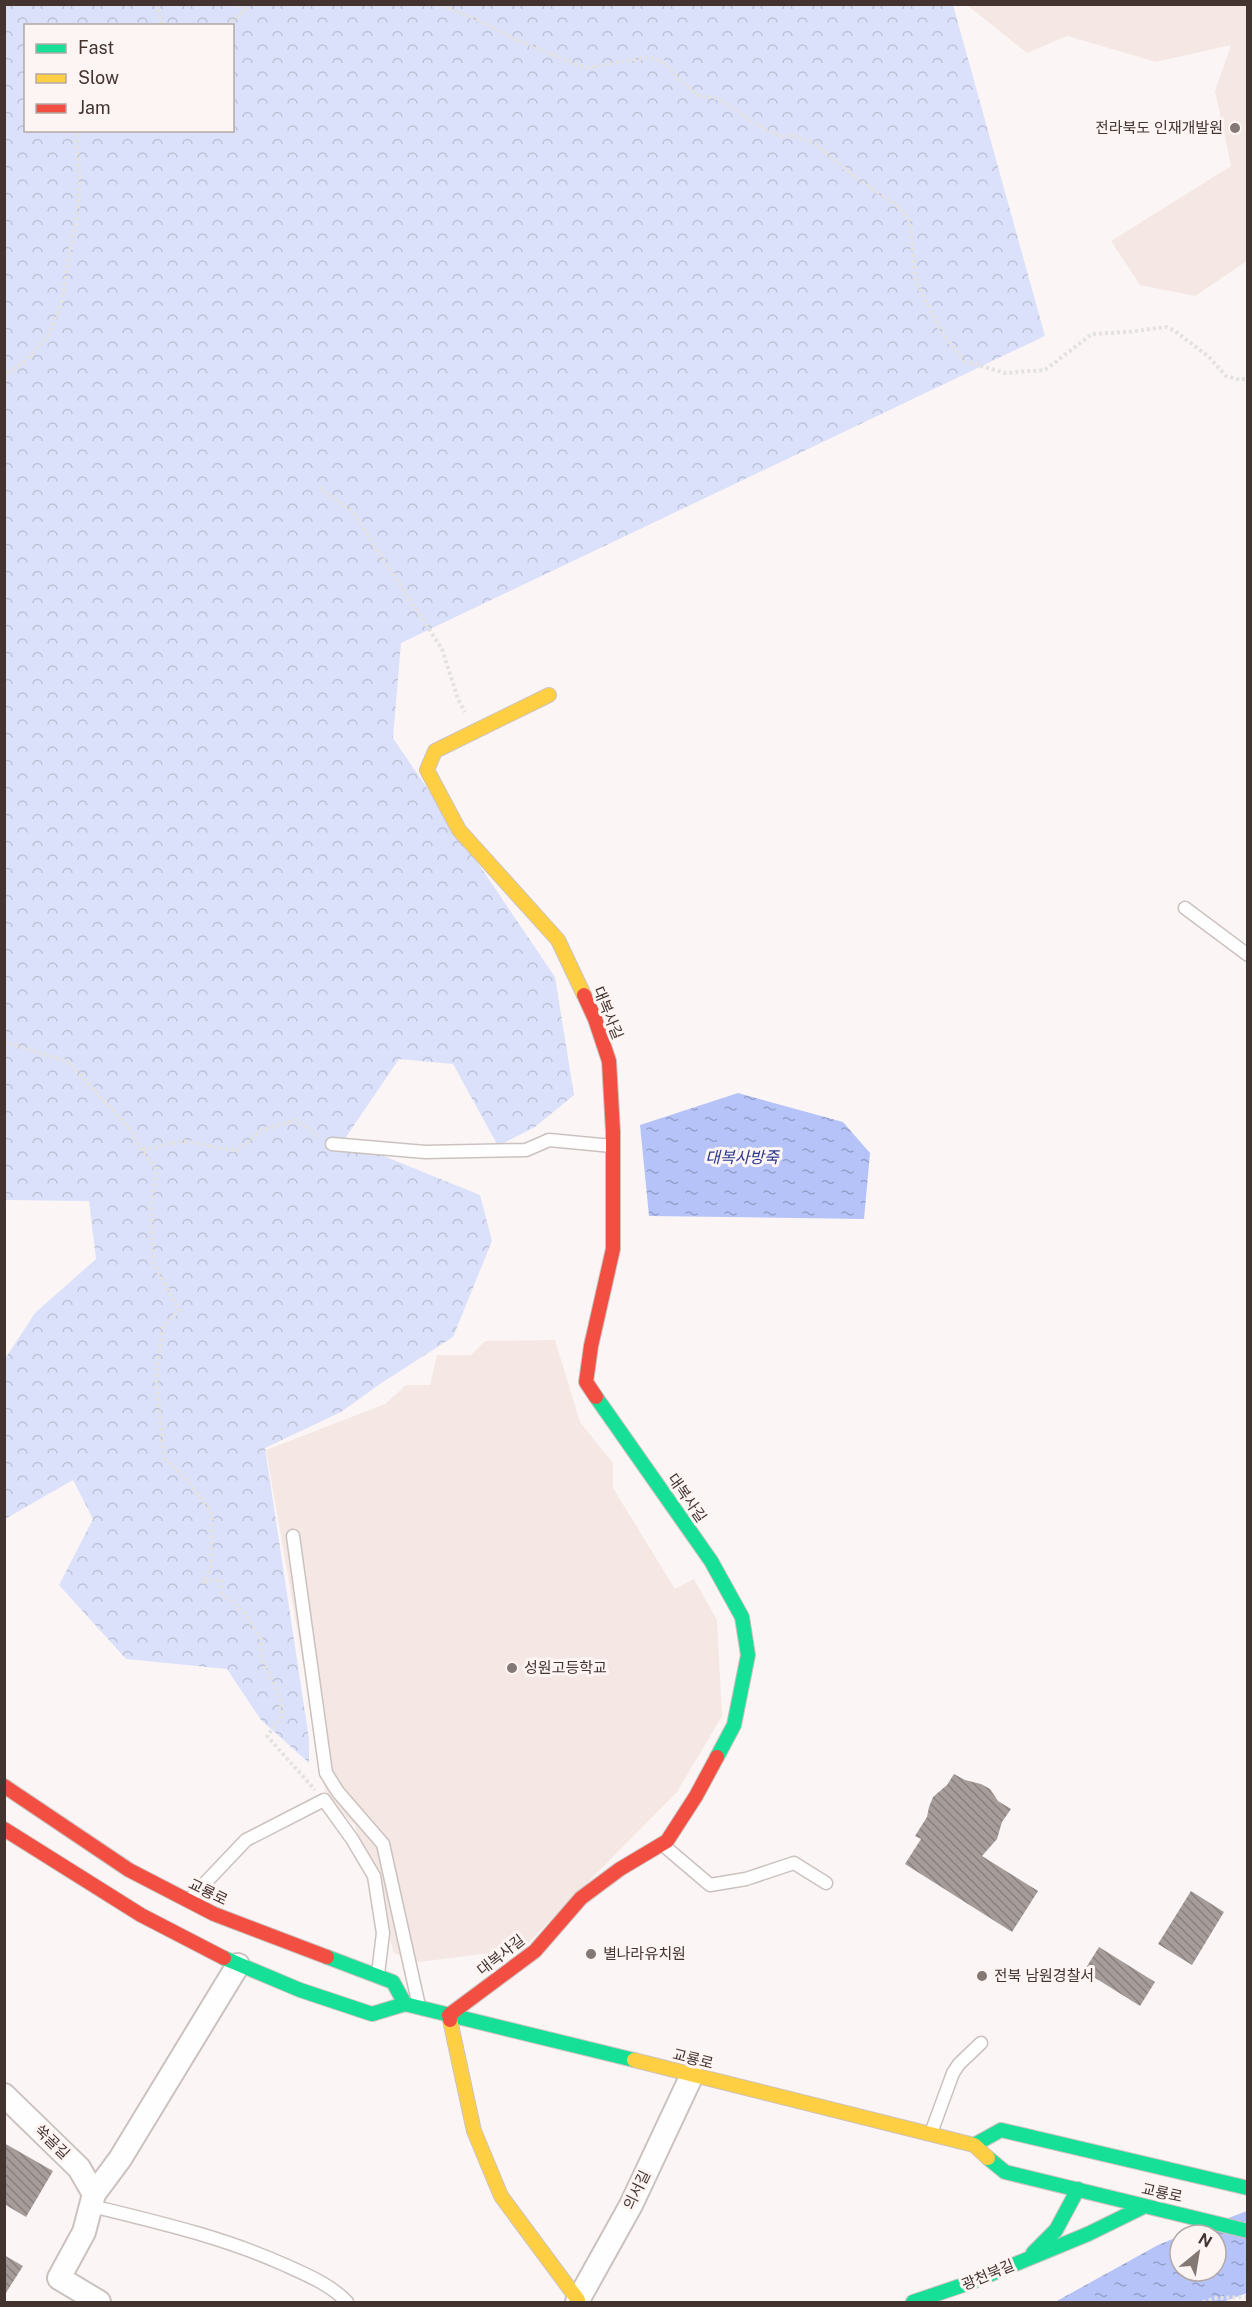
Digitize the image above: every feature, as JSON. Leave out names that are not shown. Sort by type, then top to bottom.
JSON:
[{"type":"street","name":"대복사길","points":[[449,2015],[535,1952],[581,1898],[620,1869],[667,1841],[696,1796],[734,1725],[748,1654],[742,1617],[711,1561],[586,1382],[591,1346],[613,1249],[613,1146],[609,1061],[595,1019],[558,940],[459,830],[427,770],[435,752],[549,695]]},
{"type":"street","name":"교룡로","points":[[4,1786],[129,1870],[188,1901],[255,1931],[393,1982],[405,2004]]},
{"type":"street","name":"교룡로","points":[[4,1829],[141,1915],[238,1965],[300,1990],[372,2014],[405,2004],[419,2007],[974,2145],[1005,2172],[1248,2231]]},
{"type":"street","points":[[99,2302],[58,2278],[84,2232],[93,2200],[238,1965]]},
{"type":"street","points":[[449,2015],[474,2131],[501,2196],[578,2301]]},
{"type":"street","name":"의서길","points":[[578,2301],[631,2205],[692,2075]]},
{"type":"street","name":"쑥골길","points":[[4,2095],[79,2168],[93,2200]]},
{"type":"street","name":"교룡로","points":[[974,2145],[1000,2130],[1242,2182]]},
{"type":"street","points":[[1028,2258],[1056,2230],[1078,2189]]},
{"type":"street","name":"광천북길","points":[[913,2302],[977,2281],[1120,2221],[1143,2207]]},
{"type":"lane","points":[[1185,908],[1248,955]]},
{"type":"lane","points":[[332,1144],[425,1152],[526,1150],[549,1140],[613,1146]]},
{"type":"lane","points":[[293,1536],[326,1773],[338,1792],[383,1844],[419,2007]]},
{"type":"lane","points":[[188,1901],[246,1840],[324,1800],[352,1839],[374,1876],[383,1933],[378,1977]]},
{"type":"lane","points":[[662,1844],[710,1885],[746,1879],[794,1863],[826,1883]]},
{"type":"lane","points":[[930,2134],[953,2073],[981,2043]]},
{"type":"lane","points":[[93,2200],[251,2250],[336,2290],[347,2302]]},
{"type":"path","points":[[156,4],[162,24]]},
{"type":"path","points":[[229,24],[248,9],[234,4]]},
{"type":"path","points":[[437,4],[586,68],[649,57],[662,61],[699,96],[717,98],[766,130],[784,137],[792,135],[814,143],[855,177],[898,206],[910,222],[915,282],[940,329],[964,361],[1005,374],[1045,370],[1092,334],[1166,327],[1175,331],[1209,357],[1226,376],[1240,380],[1248,378]]},
{"type":"path","points":[[4,377],[27,359],[48,336],[62,301],[77,219],[80,179],[76,137],[78,132]]},
{"type":"path","points":[[320,488],[352,511],[442,649],[458,699],[475,731]]},
{"type":"path","points":[[4,1042],[67,1061],[133,1132],[134,1139],[157,1170],[152,1203],[153,1262],[179,1310],[164,1327],[156,1378],[164,1458],[192,1484],[212,1514],[211,1567],[204,1582],[220,1579],[222,1593],[245,1614],[261,1639],[261,1656],[281,1700],[282,1717],[267,1736],[324,1800]]},
{"type":"path","points":[[142,1150],[183,1141],[237,1151],[262,1130],[296,1120],[332,1144]]},
{"type":"path","points":[[1203,2302],[1217,2298],[1248,2297]]},
{"type":"shaded area","name":"전라북도 인재개발원","points":[[967,5],[1247,5],[1247,261],[1195,296],[1140,285],[1111,241],[1231,166],[1215,91],[1231,45],[1156,62],[1067,36],[1027,53]]},
{"type":"shaded area","name":"성원고등학교","points":[[555,1340],[580,1422],[613,1463],[613,1488],[675,1589],[694,1579],[717,1620],[722,1716],[677,1792],[522,1949],[419,1962],[394,1953],[355,1826],[326,1796],[266,1450],[385,1404],[406,1385],[430,1385],[437,1355],[471,1355],[485,1341]]},
{"type":"green space","points":[[5,5],[953,5],[1045,336],[401,643],[393,738],[555,977],[574,1095],[535,1127],[498,1146],[453,1064],[399,1059],[344,1140],[480,1195],[492,1241],[453,1337],[341,1412],[265,1448],[309,1739],[309,1763],[261,1720],[227,1669],[126,1659],[59,1585],[93,1519],[73,1480],[5,1519],[5,1359],[35,1313],[96,1259],[89,1201],[5,1200]]},
{"type":"water","name":"대복사방죽","points":[[738,1093],[843,1122],[870,1153],[864,1219],[649,1216],[640,1125]]},
{"type":"water","points":[[1247,2211],[1247,2293],[1223,2302],[1055,2302],[1168,2241],[1168,2283],[1228,2283],[1228,2223],[1215,2223]]},
{"type":"building","points":[[954,1774],[990,1789],[998,1801],[1011,1809],[1002,1822],[997,1839],[982,1856],[1038,1891],[1012,1932],[905,1864],[921,1839],[915,1836],[927,1817],[933,1797],[947,1785]]},
{"type":"building","points":[[1191,1891],[1224,1912],[1192,1965],[1158,1944]]},
{"type":"building","points":[[1099,1947],[1155,1982],[1140,2006],[1084,1971]]},
{"type":"building","points":[[4,2143],[53,2171],[26,2217],[4,2204]]},
{"type":"building","points":[[4,2255],[23,2266],[4,2296]]},
{"type":"traffic: fast","points":[[596,1397],[711,1561],[742,1617],[748,1655],[734,1725],[717,1757]]},
{"type":"traffic: fast","points":[[327,1957],[393,1982],[405,2004]]},
{"type":"traffic: fast","points":[[224,1958],[300,1990],[372,2014],[405,2004],[634,2060]]},
{"type":"traffic: fast","points":[[974,2145],[1001,2130],[1248,2188]]},
{"type":"traffic: fast","points":[[988,2158],[1005,2172],[1248,2231]]},
{"type":"traffic: fast","points":[[1033,2253],[1056,2230],[1078,2189]]},
{"type":"traffic: fast","points":[[913,2302],[972,2282],[1088,2234],[1143,2207]]},
{"type":"traffic: slow","points":[[549,695],[435,751],[427,770],[459,830],[558,940],[584,995]]},
{"type":"traffic: slow","points":[[450,2020],[474,2131],[501,2196],[578,2300]]},
{"type":"traffic: slow","points":[[634,2060],[974,2145],[988,2158]]},
{"type":"traffic: jam","points":[[584,995],[609,1061],[613,1132],[613,1249],[591,1346],[586,1382],[596,1397]]},
{"type":"traffic: jam","points":[[450,2020],[449,2015],[535,1951],[581,1898],[620,1869],[667,1841],[696,1796],[717,1757]]},
{"type":"traffic: jam","points":[[4,1786],[129,1870],[214,1914],[327,1957]]},
{"type":"traffic: jam","points":[[4,1829],[141,1915],[224,1958]]},
{"type":"place","name":"전라북도 인재개발원","points":[[1235,128]]},
{"type":"place","name":"성원고등학교","points":[[512,1668]]},
{"type":"place","name":"별나라유치원","points":[[591,1954]]},
{"type":"place","name":"전북 남원경찰서","points":[[982,1976]]}]
